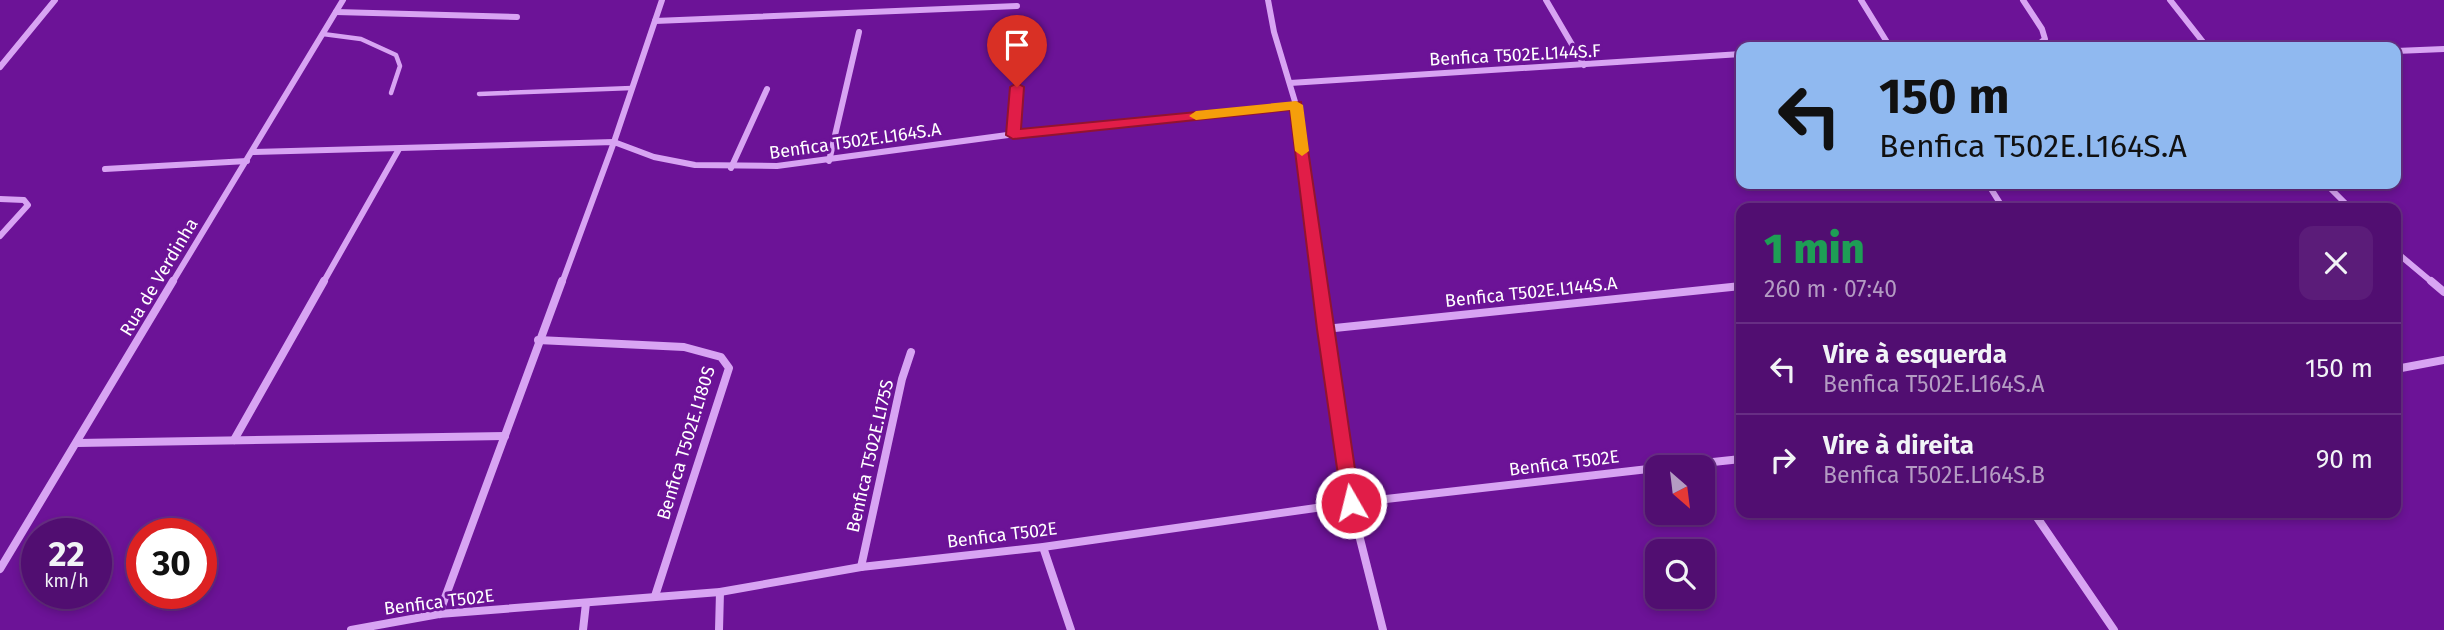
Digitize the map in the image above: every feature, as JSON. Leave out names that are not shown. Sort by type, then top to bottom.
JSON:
[{"type":"street","points":[[0,67],[55,0]]},
{"type":"street","name":"Rua de Verdinha","points":[[0,569],[343,0]]},
{"type":"street","points":[[439,614],[538,340],[614,142],[662,0]]},
{"type":"street","points":[[882,11],[886,0]]},
{"type":"street","points":[[1268,0],[1274,32],[1296,105],[1351,503],[1383,630]]},
{"type":"street","points":[[1546,0],[1584,65]]},
{"type":"street","points":[[1861,0],[1886,42]]},
{"type":"street","points":[[2023,0],[2042,29],[2045,40],[2042,42]]},
{"type":"street","points":[[2170,0],[2203,42]]},
{"type":"street","points":[[655,21],[1017,6]]},
{"type":"street","points":[[336,12],[517,17]]},
{"type":"street","points":[[829,161],[859,32]]},
{"type":"street","points":[[1013,135],[1021,39]]},
{"type":"street","points":[[2401,51],[2444,49]]},
{"type":"street","name":"Benfica T502E.L144S.F","points":[[1290,83],[1736,54]]},
{"type":"street","points":[[731,168],[767,89]]},
{"type":"street","name":"Benfica T502E.L164S.A","points":[[253,152],[399,149],[533,142],[614,142],[638,153],[731,168],[776,168],[943,142],[1296,105]]},
{"type":"street","points":[[234,440],[399,149]]},
{"type":"street","points":[[105,169],[247,161]]},
{"type":"street","points":[[2331,189],[2345,203]]},
{"type":"street","points":[[0,200],[24,200],[28,205],[0,236]]},
{"type":"street","points":[[2401,256],[2444,292]]},
{"type":"street","name":"Benfica T502E.L144S.A","points":[[1325,329],[1736,287]]},
{"type":"street","name":"Benfica T502E.L180S","points":[[538,340],[684,347],[722,357],[729,368],[655,596]]},
{"type":"street","name":"Benfica T502E.L175S","points":[[861,567],[902,379],[911,352]]},
{"type":"street","points":[[2401,368],[2444,360]]},
{"type":"street","points":[[77,443],[505,436]]},
{"type":"street","points":[[1715,462],[1736,460]]},
{"type":"street","name":"Benfica T502E","points":[[351,630],[439,614],[720,592],[861,567],[1043,547],[1351,503],[1645,469]]},
{"type":"street","points":[[2037,518],[2114,630]]},
{"type":"street","points":[[1043,547],[1071,630]]},
{"type":"street","points":[[719,630],[720,592]]},
{"type":"street","points":[[583,630],[586,603]]},
{"type":"lane","points":[[323,34],[338,33],[361,38],[396,55],[400,66],[391,93]]},
{"type":"lane","points":[[479,94],[632,88]]},
{"type":"slow traffic","points":[[1196,116],[1296,105],[1302,151]]},
{"type":"route","points":[[1017,87],[1013,135],[1296,105],[1351,503]]}]
